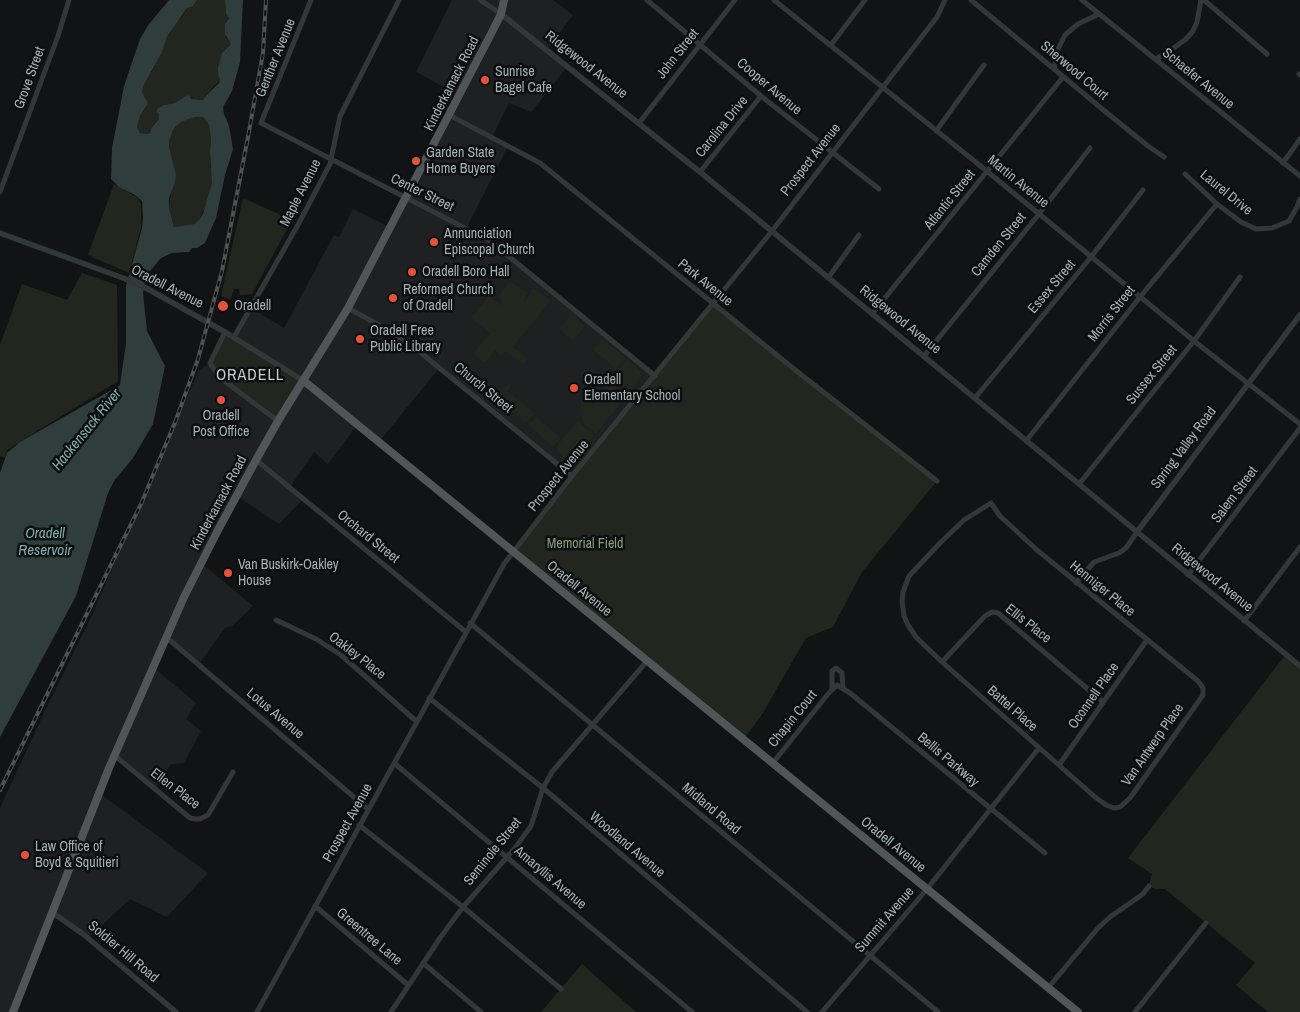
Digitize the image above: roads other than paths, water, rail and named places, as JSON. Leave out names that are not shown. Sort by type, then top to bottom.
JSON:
[{"type":"main road","name":"Kinderkamack Road","points":[[13,1012],[114,755],[166,636],[204,556],[278,421],[348,308],[501,14],[504,0]]},
{"type":"main road","name":"Oradell Avenue","points":[[304,381],[1078,1012]]},
{"type":"street","name":"Grove Street","points":[[0,192],[58,36],[69,0]]},
{"type":"street","name":"Genther Avenue","points":[[261,123],[311,0]]},
{"type":"street","name":"Maple Avenue","points":[[234,337],[299,223],[331,159],[340,116],[399,0]]},
{"type":"street","name":"Ridgewood Avenue","points":[[480,0],[501,14],[772,230],[1300,666]]},
{"type":"street","name":"Cooper Avenue","points":[[647,0],[831,153],[880,189]]},
{"type":"street","name":"John Street","points":[[638,123],[735,0]]},
{"type":"street","name":"Martin Avenue","points":[[774,0],[1247,384],[1300,424]]},
{"type":"street","points":[[831,45],[865,0]]},
{"type":"street","name":"Prospect Avenue","points":[[257,1012],[504,564],[572,476],[772,230],[937,17],[945,0]]},
{"type":"street","name":"Sherwood Court","points":[[971,0],[1063,77],[1164,157]]},
{"type":"street","name":"Schaefer Avenue","points":[[1082,0],[1300,176]]},
{"type":"street","points":[[1156,59],[1186,39],[1193,31],[1202,0],[1267,54]]},
{"type":"street","points":[[1054,69],[1058,49],[1065,35],[1078,24],[1099,14]]},
{"type":"street","points":[[936,131],[984,65]]},
{"type":"street","name":"Atlantic Street","points":[[872,314],[1063,77]]},
{"type":"street","name":"Carolina Drive","points":[[700,172],[761,96]]},
{"type":"street","name":"Park Avenue","points":[[449,115],[540,163],[713,304],[937,482]]},
{"type":"street","name":"Center Street","points":[[261,123],[406,198],[458,222],[490,241],[655,376]]},
{"type":"street","points":[[1283,163],[1300,139]]},
{"type":"street","name":"Camden Street","points":[[924,356],[1090,148]]},
{"type":"street","name":"Laurel Drive","points":[[1185,174],[1218,204],[1250,226],[1265,230],[1281,225],[1289,220],[1300,199]]},
{"type":"street","name":"Essex Street","points":[[975,398],[1091,257],[1143,190]]},
{"type":"street","name":"Morris Street","points":[[1026,441],[1140,297],[1218,204]]},
{"type":"street","name":"Oradell Avenue","points":[[0,233],[146,288],[234,337],[304,381]]},
{"type":"street","points":[[828,278],[859,235]]},
{"type":"street","name":"Sussex Street","points":[[1079,484],[1194,341],[1240,277]]},
{"type":"street","name":"Church Street","points":[[348,308],[377,324],[421,353],[572,476]]},
{"type":"street","name":"Spring Valley Road","points":[[1076,583],[1094,562],[1119,553],[1126,548],[1300,315]]},
{"type":"street","points":[[225,332],[210,363],[219,377],[278,421]]},
{"type":"street","name":"Salem Street","points":[[1188,575],[1300,428]]},
{"type":"street","name":"Orchard Street","points":[[256,460],[466,632]]},
{"type":"street","name":"Henniger Place","points":[[904,616],[903,592],[909,576],[964,520],[991,503],[1000,516],[1076,583],[1198,681],[1203,688]]},
{"type":"street","points":[[1244,621],[1300,547]]},
{"type":"street","name":"Ellis Place","points":[[942,662],[986,616],[992,612],[998,613],[1103,702]]},
{"type":"street","name":"Battel Place","points":[[904,616],[912,632],[942,662],[1095,797],[1106,806],[1114,808]]},
{"type":"street","name":"Oakley Place","points":[[276,620],[316,638],[341,655],[416,722]]},
{"type":"street","name":"Midland Road","points":[[470,623],[938,1012]]},
{"type":"street","name":"Lotus Avenue","points":[[166,636],[368,809]]},
{"type":"street","name":"Oconnell Place","points":[[1059,765],[1148,640]]},
{"type":"street","name":"Seminole Street","points":[[391,1012],[463,907],[507,857],[531,826],[543,788],[552,772],[647,661]]},
{"type":"street","name":"Chapin Court","points":[[832,689],[832,671],[836,668],[842,673],[843,688]]},
{"type":"street","name":"Chapin Court","points":[[772,764],[837,685]]},
{"type":"street","name":"Bellis Parkway","points":[[837,685],[1045,853]]},
{"type":"street","name":"Van Antwerp Place","points":[[1114,808],[1125,804],[1202,695],[1203,688]]},
{"type":"street","name":"Woodland Avenue","points":[[429,698],[543,788],[808,1012]]},
{"type":"street","name":"Summit Avenue","points":[[822,1012],[927,889],[1040,748]]},
{"type":"street","name":"Ellen Place","points":[[114,755],[190,818],[195,819],[208,815],[234,772]]},
{"type":"street","name":"Amaryllis Avenue","points":[[394,763],[692,1012]]},
{"type":"street","points":[[359,825],[463,907],[561,989]]},
{"type":"street","points":[[1048,988],[1098,928],[1110,917],[1143,894],[1149,886]]},
{"type":"street","name":"Greentree Lane","points":[[315,906],[408,985]]},
{"type":"street","name":"Soldier Hill Road","points":[[53,913],[83,934],[176,1012]]},
{"type":"street","points":[[1134,1012],[1206,923]]},
{"type":"street","points":[[423,963],[481,1012]]},
{"type":"water","points":[[169,0],[197,0],[193,6],[187,8],[167,37],[162,52],[144,85],[142,92],[148,103],[140,116],[137,127],[140,133],[147,134],[150,133],[152,127],[159,119],[159,114],[156,111],[158,108],[175,103],[188,95],[192,99],[202,100],[219,83],[218,67],[222,53],[231,44],[225,34],[225,24],[229,18],[226,13],[225,0],[243,0],[240,62],[232,91],[223,107],[233,149],[225,175],[216,218],[205,243],[197,248],[192,248],[189,252],[172,253],[161,258],[146,278],[143,293],[147,331],[165,366],[153,424],[133,458],[114,481],[108,493],[76,596],[0,737],[0,473],[7,453],[20,442],[120,385],[126,343],[126,286],[143,218],[142,201],[119,187],[111,179],[112,148],[124,86],[140,39],[149,24]],"holes":[[[195,117],[203,117],[209,125],[212,183],[200,219],[194,224],[174,227],[169,208],[169,198],[176,175],[169,142],[173,130],[181,122]]]},
{"type":"railway","points":[[0,790],[141,504],[176,420],[198,359],[222,271],[248,137],[263,53],[266,0]]},
{"type":"place","name":"Sunrise Bagel Cafe","points":[[485,80]]},
{"type":"place","name":"Garden State Home Buyers","points":[[416,161]]},
{"type":"place","name":"Annunciation Episcopal Church","points":[[434,242]]},
{"type":"place","name":"Oradell Boro Hall","points":[[412,272]]},
{"type":"place","name":"Reformed Church of Oradell","points":[[393,298]]},
{"type":"place","name":"Oradell","points":[[223,306]]},
{"type":"place","name":"Oradell Free Public Library","points":[[360,339]]},
{"type":"place","name":"Oradell Elementary School","points":[[574,388]]},
{"type":"place","name":"Oradell Post Office","points":[[221,400]]},
{"type":"place","name":"Van Buskirk-Oakley House","points":[[228,573]]},
{"type":"place","name":"Law Office of Boyd & Squitieri","points":[[25,855]]},
{"type":"district","name":"ORADELL","points":[[250,376]]},
{"type":"water label","name":"Hackensack River","points":[[87,430]]},
{"type":"water label","name":"Oradell Reservoir","points":[[45,542]]},
{"type":"park label","name":"Memorial Field","points":[[585,544]]}]
